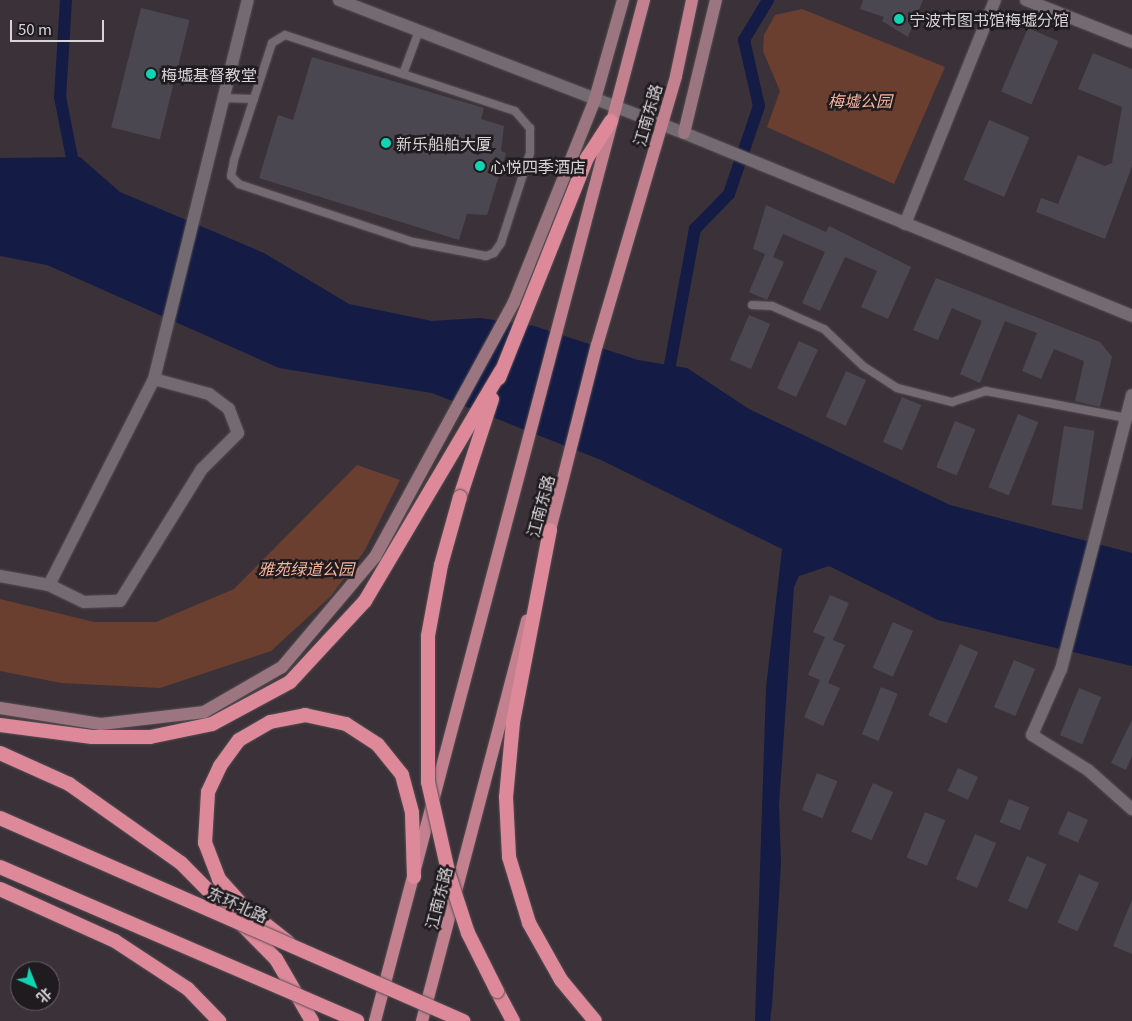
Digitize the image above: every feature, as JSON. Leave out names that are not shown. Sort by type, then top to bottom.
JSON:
[{"type":"highway","points":[[0,725],[92,737],[150,737],[212,724],[290,682],[330,644],[365,601],[477,424],[522,321],[587,158],[613,114]]},
{"type":"highway","points":[[477,424],[460,498],[440,565],[428,636],[428,782],[449,875],[468,933],[513,1021]]},
{"type":"highway","points":[[550,530],[513,722],[506,797],[510,857],[529,922],[561,980],[595,1021]]},
{"type":"highway","points":[[296,948],[245,908],[220,879],[205,843],[208,792],[220,766],[240,740],[270,722],[306,714],[346,724],[378,745],[402,775],[412,813],[414,877]]},
{"type":"highway","points":[[0,753],[69,784],[181,863],[276,959],[312,1021]]},
{"type":"highway","name":"东环北路","points":[[0,818],[462,1021]]},
{"type":"highway","points":[[0,867],[357,1021]]},
{"type":"highway","points":[[0,889],[115,941],[188,989],[219,1021]]},
{"type":"main road","points":[[0,708],[101,724],[204,712],[282,667],[375,557],[514,302],[595,99],[623,0]]},
{"type":"main road","name":"江南东路","points":[[375,1021],[644,0]]},
{"type":"main road","name":"江南东路","points":[[422,1021],[597,345],[662,124],[692,0]]},
{"type":"main road","points":[[684,133],[716,0]]},
{"type":"street","points":[[49,585],[154,379],[248,0]]},
{"type":"street","points":[[339,0],[595,99],[613,114],[662,124],[1132,316]]},
{"type":"street","points":[[905,224],[995,0]]},
{"type":"street","points":[[1026,0],[1132,42]]},
{"type":"street","points":[[0,576],[49,585],[84,602],[120,601],[202,468],[238,433],[229,409],[209,394],[154,379]]},
{"type":"street","points":[[1132,395],[1061,669],[1032,736],[1088,770],[1132,809]]},
{"type":"lane","points":[[404,74],[419,31]]},
{"type":"lane","points":[[285,34],[404,74],[515,111],[530,128],[530,153],[501,243],[494,253],[486,256],[414,242],[239,184],[231,176],[254,99],[277,36],[285,34]]},
{"type":"lane","points":[[223,98],[254,99]]},
{"type":"lane","points":[[752,305],[772,306],[824,329],[863,366],[897,388],[952,402],[986,391],[1126,418]]},
{"type":"green space","name":"梅墟公园","points":[[802,9],[945,67],[894,184],[767,127],[780,91],[763,51],[764,35],[775,15]]},
{"type":"green space","name":"雅苑绿道公园","points":[[357,465],[400,480],[365,550],[331,596],[271,651],[160,688],[61,683],[0,671],[0,599],[94,622],[156,622],[234,589]]},
{"type":"water","points":[[80,157],[120,192],[264,253],[349,304],[432,321],[480,318],[534,326],[638,360],[687,368],[749,409],[950,505],[1132,553],[1132,666],[938,620],[829,566],[799,576],[794,587],[779,805],[781,864],[772,1006],[770,1021],[755,1021],[766,688],[782,549],[601,460],[432,393],[279,368],[47,265],[0,256],[0,158]]},
{"type":"building","name":"宁波市图书馆梅墟分馆","points":[[863,0],[923,0],[908,37],[882,21],[884,17],[860,9]]},
{"type":"building","name":"梅墟基督教堂","points":[[141,8],[190,20],[160,139],[111,127]]},
{"type":"building","points":[[1028,28],[1058,41],[1031,104],[1001,92]]},
{"type":"building","points":[[1093,53],[1132,69],[1132,166],[1105,239],[1036,212],[1041,198],[1058,204],[1078,155],[1105,166],[1112,163],[1122,107],[1078,89]]},
{"type":"building","name":"新乐船舶大厦","points":[[312,57],[484,108],[481,119],[504,126],[501,151],[506,153],[487,215],[467,214],[459,240],[259,178],[278,115],[293,120]]},
{"type":"building","points":[[989,120],[1030,137],[1004,197],[964,180]]},
{"type":"building","points":[[766,205],[826,232],[829,226],[911,267],[888,319],[861,307],[877,271],[845,257],[820,311],[802,303],[825,252],[783,234],[773,257],[784,262],[767,300],[749,292],[765,254],[753,249]]},
{"type":"building","points":[[936,278],[1100,342],[1112,357],[1100,407],[1075,401],[1084,361],[1054,349],[1041,379],[1022,371],[1037,333],[1005,321],[980,383],[960,374],[982,321],[952,308],[938,340],[913,330]]},
{"type":"building","points":[[749,315],[770,324],[751,369],[730,360]]},
{"type":"building","points":[[799,341],[818,350],[796,397],[777,388]]},
{"type":"building","points":[[846,371],[866,380],[846,426],[826,417]]},
{"type":"building","points":[[902,397],[921,405],[902,450],[883,442]]},
{"type":"building","points":[[1018,414],[1038,422],[1009,495],[988,487]]},
{"type":"building","points":[[955,421],[975,429],[957,476],[936,467]]},
{"type":"building","points":[[1064,426],[1095,431],[1082,510],[1051,505]]},
{"type":"building","points":[[830,595],[849,603],[833,640],[845,645],[828,683],[840,688],[823,726],[804,717],[820,680],[808,675],[825,637],[813,632]]},
{"type":"building","points":[[893,622],[913,631],[893,677],[873,668]]},
{"type":"building","points":[[960,644],[978,652],[947,723],[928,715]]},
{"type":"building","points":[[1014,660],[1035,669],[1015,716],[994,707]]},
{"type":"building","points":[[881,687],[898,694],[879,741],[862,734]]},
{"type":"building","points":[[1079,688],[1101,697],[1082,744],[1060,735]]},
{"type":"building","points":[[1132,720],[1132,756],[1126,770],[1111,763]]},
{"type":"building","points":[[958,768],[978,777],[968,800],[948,791]]},
{"type":"building","points":[[817,773],[837,781],[822,818],[802,810]]},
{"type":"building","points":[[873,783],[893,792],[872,840],[851,831]]},
{"type":"building","points":[[1009,799],[1029,807],[1020,830],[1000,822]]},
{"type":"building","points":[[1068,811],[1088,820],[1078,843],[1058,834]]},
{"type":"building","points":[[925,812],[945,820],[927,866],[907,857]]},
{"type":"building","points":[[975,834],[996,843],[977,888],[956,879]]},
{"type":"building","points":[[1027,856],[1046,864],[1027,909],[1008,901]]},
{"type":"building","points":[[1079,874],[1099,883],[1078,931],[1057,922]]},
{"type":"building","points":[[1132,900],[1132,954],[1113,946]]},
{"type":"waterway","points":[[66,0],[60,97],[75,173]]},
{"type":"waterway","points":[[667,381],[695,229],[729,194],[759,106],[744,40],[768,0]]},
{"type":"place","name":"宁波市图书馆梅墟分馆","points":[[899,19]]},
{"type":"place","name":"梅墟基督教堂","points":[[151,74]]},
{"type":"place","name":"新乐船舶大厦","points":[[386,143]]},
{"type":"place","name":"心悦四季酒店","points":[[480,166]]}]
